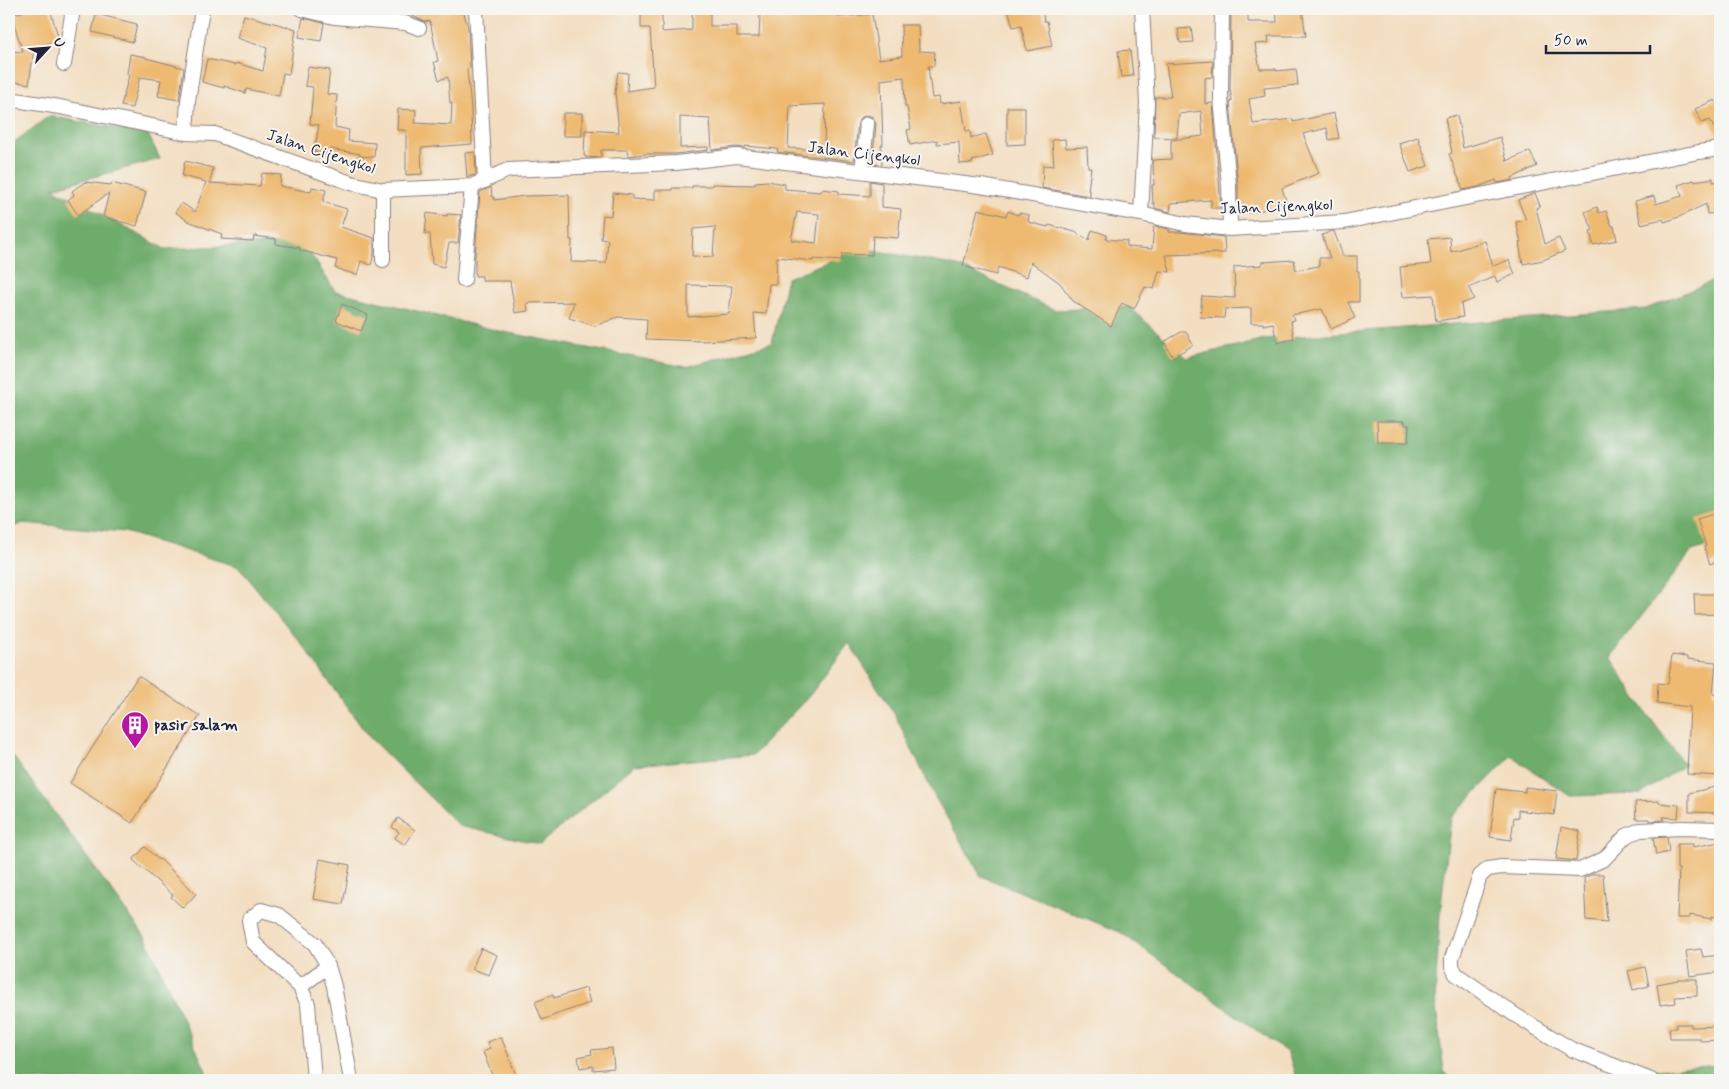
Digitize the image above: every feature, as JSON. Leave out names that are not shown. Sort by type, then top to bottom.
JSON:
[{"type":"street","points":[[64,64],[73,9]]},
{"type":"street","points":[[186,133],[188,101],[202,9]]},
{"type":"street","points":[[302,9],[334,17],[410,23],[419,28]]},
{"type":"street","points":[[464,280],[478,183],[476,9]]},
{"type":"street","points":[[1141,214],[1147,103],[1142,9]]},
{"type":"street","points":[[1222,9],[1221,98],[1229,186],[1230,229]]},
{"type":"street","name":"Jalan Cijengkol","points":[[9,99],[60,107],[186,133],[215,134],[351,183],[382,190],[478,183],[508,170],[676,163],[737,156],[981,186],[1141,214],[1185,224],[1230,229],[1344,222],[1720,149]]},
{"type":"street","points":[[862,171],[866,124]]},
{"type":"street","points":[[382,190],[383,260]]},
{"type":"street","points":[[1651,1080],[1571,1049],[1515,1015],[1456,974],[1452,966],[1452,958],[1480,876],[1488,869],[1502,867],[1580,870],[1604,859],[1626,836],[1640,830],[1720,829]]},
{"type":"street","points":[[314,1080],[308,1004],[300,988],[253,942],[249,920],[262,910],[279,915],[315,944],[328,966],[334,986],[351,1080]]},
{"type":"street","points":[[300,988],[328,966]]},
{"type":"green space","points":[[49,116],[148,134],[160,159],[53,188],[165,249],[303,242],[335,291],[499,331],[686,367],[772,343],[787,278],[862,248],[958,266],[1055,310],[1129,307],[1187,358],[1264,339],[1646,309],[1720,278],[1720,542],[1692,551],[1610,657],[1642,707],[1685,765],[1641,794],[1570,796],[1511,756],[1451,818],[1440,914],[1435,1000],[1444,1071],[1450,1080],[1297,1080],[1288,1053],[1120,932],[981,876],[935,797],[895,715],[849,643],[810,695],[753,755],[635,765],[540,844],[459,826],[368,736],[304,647],[239,567],[125,532],[23,523],[9,529],[9,146]]},
{"type":"green space","points":[[9,751],[146,938],[210,1080],[9,1080]]},
{"type":"green space","points":[[1720,1065],[1720,1080],[1555,1080],[1556,1078]]},
{"type":"building","points":[[33,9],[50,9],[59,40],[34,48],[29,84],[9,81],[9,51],[23,52],[11,15]]},
{"type":"building","points":[[411,9],[463,9],[468,28],[470,68],[467,69],[472,144],[421,148],[422,174],[406,175],[406,130],[397,130],[398,109],[416,110],[415,123],[451,125],[452,103],[450,103],[448,77],[439,80],[434,62],[438,61],[430,21],[425,22],[413,16]]},
{"type":"building","points":[[641,9],[662,9],[662,32],[692,30],[692,9],[710,9],[710,26],[737,26],[737,37],[759,37],[760,14],[780,14],[779,9],[838,9],[838,17],[872,14],[879,59],[902,56],[901,25],[918,25],[919,51],[935,52],[934,66],[928,66],[932,98],[939,97],[940,104],[961,101],[966,131],[970,131],[971,138],[986,134],[993,155],[972,161],[973,163],[960,164],[959,142],[937,144],[937,140],[910,145],[907,130],[911,129],[907,107],[905,107],[904,77],[881,80],[882,165],[872,164],[876,124],[873,117],[867,115],[860,118],[858,123],[854,161],[777,152],[778,149],[745,146],[745,148],[736,147],[712,150],[710,119],[680,117],[680,148],[708,147],[708,150],[675,154],[628,156],[627,150],[601,150],[601,157],[586,158],[584,156],[585,130],[619,132],[615,92],[618,72],[628,73],[627,91],[654,87],[650,28],[641,28]],"holes":[[[825,104],[824,150],[788,148],[790,106]]]},
{"type":"building","points":[[1008,9],[1042,9],[1044,21],[1047,21],[1052,46],[1027,51],[1021,25],[1013,27]]},
{"type":"building","points":[[1231,9],[1248,9],[1248,22],[1277,22],[1276,9],[1302,9],[1306,36],[1268,36],[1269,43],[1255,44],[1260,69],[1276,69],[1276,71],[1296,69],[1298,85],[1264,88],[1265,96],[1249,99],[1253,124],[1293,119],[1293,122],[1334,113],[1339,138],[1329,140],[1327,128],[1303,134],[1319,173],[1282,188],[1286,201],[1260,211],[1238,214],[1238,185],[1230,102],[1232,101],[1230,89]]},
{"type":"building","points":[[96,14],[137,24],[133,42],[92,32]]},
{"type":"building","points":[[244,15],[296,29],[289,74],[283,73],[279,96],[246,89],[245,93],[224,86],[224,88],[202,82],[207,59],[235,65],[236,63],[263,71],[267,48],[237,38]]},
{"type":"building","points":[[303,18],[324,23],[321,41],[299,37]]},
{"type":"building","points":[[1191,28],[1193,42],[1180,43],[1178,29]]},
{"type":"building","points":[[1130,50],[1133,76],[1121,77],[1118,51]]},
{"type":"building","points":[[130,54],[184,68],[179,100],[158,96],[161,80],[140,77],[132,108],[121,106],[129,75],[127,74]]},
{"type":"building","points":[[1213,61],[1212,77],[1205,78],[1205,104],[1213,103],[1221,208],[1211,208],[1211,200],[1171,203],[1170,212],[1155,208],[1152,185],[1154,185],[1153,160],[1171,159],[1171,140],[1203,136],[1201,111],[1179,114],[1177,138],[1154,137],[1155,97],[1171,97],[1166,64]]},
{"type":"building","points":[[308,67],[330,70],[327,94],[337,95],[335,127],[349,130],[348,141],[375,143],[374,157],[360,156],[360,154],[330,149],[329,155],[314,152],[319,125],[310,124],[313,87],[305,86]]},
{"type":"building","points":[[1715,100],[1720,113],[1720,140],[1710,120],[1702,123],[1695,109]]},
{"type":"building","points":[[1007,107],[1025,107],[1025,144],[1007,145]]},
{"type":"building","points":[[563,113],[582,113],[582,136],[563,136]]},
{"type":"building","points":[[1457,115],[1463,148],[1500,137],[1507,161],[1530,151],[1537,166],[1512,178],[1513,180],[1497,183],[1496,180],[1463,190],[1449,154],[1452,153],[1445,118]]},
{"type":"building","points":[[1418,137],[1428,166],[1410,172],[1399,143]]},
{"type":"building","points":[[1065,139],[1066,148],[1087,147],[1088,167],[1091,168],[1088,191],[1090,191],[1090,196],[1042,188],[1043,165],[1054,166],[1052,140]]},
{"type":"building","points":[[475,152],[476,175],[467,177],[465,153]]},
{"type":"building","points":[[185,161],[213,168],[210,183],[260,186],[262,173],[281,175],[280,186],[311,192],[312,187],[326,190],[323,202],[347,209],[341,227],[374,238],[374,254],[371,265],[361,261],[357,275],[335,268],[337,260],[299,250],[300,248],[276,244],[276,239],[254,236],[253,241],[221,239],[222,234],[188,221],[175,212],[182,203],[195,212],[206,182],[182,176]]},
{"type":"building","points":[[1713,178],[1713,182],[1719,181],[1720,213],[1707,214],[1706,204],[1664,222],[1663,219],[1641,224],[1635,201],[1654,196],[1656,204],[1682,196],[1678,185],[1694,180]]},
{"type":"building","points":[[767,181],[785,184],[785,189],[821,192],[822,189],[839,191],[839,194],[870,196],[870,181],[882,183],[882,207],[901,209],[898,238],[873,236],[872,255],[842,254],[841,261],[813,259],[813,261],[777,257],[776,284],[769,284],[766,314],[754,313],[756,338],[703,341],[646,339],[647,319],[618,317],[595,326],[569,318],[574,302],[527,303],[528,311],[515,313],[510,281],[482,281],[482,276],[475,276],[480,192],[491,187],[494,200],[525,196],[569,195],[570,240],[572,240],[571,262],[606,263],[608,240],[601,239],[603,215],[611,216],[613,193],[632,195],[632,199],[655,200],[655,190],[712,186],[712,184],[755,185],[755,182]],"holes":[[[797,212],[819,214],[816,243],[791,240]],[[715,227],[713,257],[692,256],[693,229]],[[688,285],[732,286],[729,314],[688,317]]]},
{"type":"building","points":[[85,182],[111,185],[112,183],[146,192],[137,226],[103,217],[109,193],[78,215],[68,200],[74,195],[72,191]]},
{"type":"building","points":[[1535,193],[1540,206],[1536,208],[1545,244],[1559,238],[1565,251],[1543,260],[1523,264],[1519,243],[1521,242],[1516,222],[1526,220],[1518,200]]},
{"type":"building","points":[[1597,207],[1599,213],[1606,211],[1612,226],[1614,226],[1617,240],[1593,245],[1590,231],[1593,230],[1585,212]]},
{"type":"building","points":[[978,209],[1006,216],[1008,211],[1018,215],[1019,213],[1029,215],[1028,222],[1075,232],[1089,240],[1092,230],[1107,235],[1106,239],[1127,241],[1127,247],[1152,249],[1154,226],[1169,229],[1169,232],[1224,237],[1225,253],[1166,255],[1170,272],[1159,271],[1154,289],[1145,287],[1134,309],[1122,303],[1111,326],[1073,301],[1060,283],[1031,262],[1027,277],[998,267],[996,275],[963,266]]},
{"type":"building","points":[[427,213],[447,216],[447,214],[461,215],[458,243],[449,243],[444,267],[432,264],[430,234],[425,234]]},
{"type":"building","points":[[1334,231],[1343,256],[1357,256],[1359,302],[1348,302],[1355,318],[1331,329],[1322,309],[1292,315],[1294,320],[1291,321],[1294,339],[1277,343],[1273,323],[1263,325],[1263,323],[1251,323],[1251,308],[1225,309],[1224,318],[1200,317],[1202,296],[1235,298],[1234,267],[1262,265],[1262,262],[1294,260],[1296,270],[1319,266],[1319,258],[1330,258],[1322,235]]},
{"type":"building","points":[[1450,237],[1451,252],[1485,241],[1493,266],[1509,260],[1515,274],[1497,282],[1495,276],[1469,288],[1474,299],[1461,304],[1463,317],[1436,321],[1433,295],[1403,297],[1400,267],[1431,264],[1428,239]]},
{"type":"building","points":[[342,304],[368,315],[361,331],[336,321]]},
{"type":"building","points":[[1181,332],[1186,332],[1193,345],[1173,357],[1164,342]]},
{"type":"building","points":[[1377,421],[1405,421],[1405,425],[1409,425],[1408,443],[1378,443]]},
{"type":"building","points":[[1720,512],[1720,560],[1710,564],[1697,519]]},
{"type":"building","points":[[1694,594],[1720,594],[1720,614],[1695,615]]},
{"type":"building","points":[[1672,655],[1687,657],[1687,659],[1716,662],[1713,694],[1720,695],[1720,776],[1687,774],[1690,707],[1657,703],[1658,683],[1668,684]]},
{"type":"building","name":"pasir salam","points":[[138,676],[200,716],[132,823],[70,783]]},
{"type":"building","points":[[1720,786],[1720,813],[1689,812],[1689,793]]},
{"type":"building","points":[[1525,787],[1557,791],[1554,815],[1518,810],[1518,818],[1514,817],[1511,840],[1490,837],[1496,789],[1525,792]]},
{"type":"building","points":[[1659,801],[1659,803],[1679,805],[1678,818],[1663,817],[1664,820],[1649,821],[1649,819],[1636,819],[1635,802]]},
{"type":"building","points":[[398,818],[415,830],[405,845],[395,838],[399,832],[392,827]]},
{"type":"building","points":[[1561,827],[1580,831],[1576,861],[1556,859]]},
{"type":"building","points":[[1667,837],[1669,852],[1656,855],[1653,838]]},
{"type":"building","points":[[1720,842],[1720,918],[1712,916],[1712,919],[1690,915],[1690,918],[1677,918],[1679,869],[1677,869],[1677,844],[1693,844],[1693,847]]},
{"type":"building","points":[[145,847],[196,894],[183,908],[171,897],[173,895],[133,860]]},
{"type":"building","points":[[320,859],[350,865],[343,904],[313,899]]},
{"type":"building","points":[[1593,874],[1603,874],[1607,922],[1586,920],[1584,878]]},
{"type":"building","points":[[481,948],[497,955],[489,975],[472,969]]},
{"type":"building","points":[[1701,949],[1703,957],[1720,955],[1720,972],[1690,976],[1686,951]]},
{"type":"building","points":[[1645,967],[1649,986],[1633,990],[1628,971]]},
{"type":"building","points":[[1678,979],[1697,979],[1697,996],[1675,997],[1676,1003],[1660,1005],[1657,984]]},
{"type":"building","points":[[586,988],[590,1003],[542,1020],[535,1002],[553,995],[554,998]]},
{"type":"building","points":[[1676,1024],[1691,1024],[1691,1027],[1720,1026],[1720,1040],[1700,1041],[1700,1038],[1670,1038],[1669,1028],[1676,1028]]},
{"type":"building","points":[[501,1037],[518,1080],[494,1080],[483,1052],[490,1049],[487,1042]]},
{"type":"building","points":[[612,1048],[614,1068],[593,1070],[593,1066],[580,1068],[578,1057],[592,1054],[591,1050]]},
{"type":"place","name":"pasir salam","points":[[135,749]]}]
